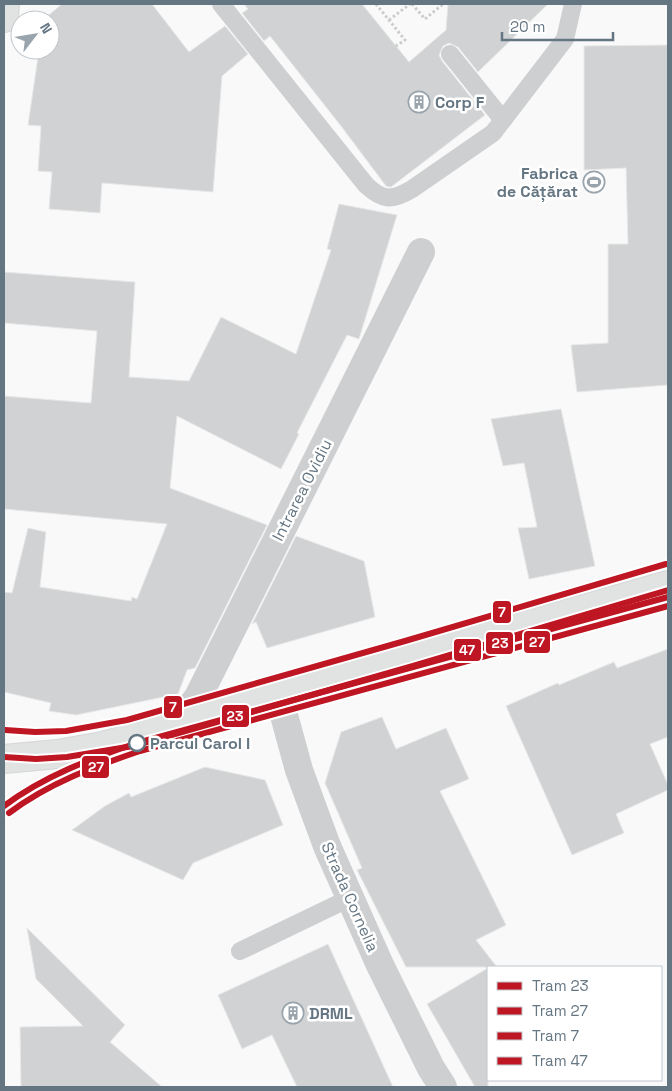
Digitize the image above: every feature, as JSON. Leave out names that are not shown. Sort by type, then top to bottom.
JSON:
[{"type":"street","points":[[4,18],[5,4]]},
{"type":"street","name":"Intrarea Ovidiu","points":[[178,724],[198,697],[421,252]]},
{"type":"street","points":[[4,759],[58,754],[103,746],[668,585]]},
{"type":"street","name":"Strada Cornelia","points":[[279,697],[299,770],[327,846],[380,965],[431,1068],[443,1087]]},
{"type":"lane","points":[[221,4],[375,194],[386,198],[398,197],[405,193],[493,133],[565,39],[573,4]]},
{"type":"lane","points":[[450,54],[503,120]]},
{"type":"lane","points":[[240,951],[350,898]]},
{"type":"path","points":[[376,4],[405,40],[396,46]]},
{"type":"path","points":[[389,20],[411,4],[425,19],[443,4]]},
{"type":"building","points":[[62,4],[152,4],[189,52],[225,26],[248,54],[222,76],[213,192],[102,183],[100,213],[49,209],[52,172],[38,171],[41,126],[28,125],[38,60],[60,60],[60,10],[55,10]]},
{"type":"building","points":[[244,4],[362,4],[409,62],[446,30],[448,4],[548,4],[478,72],[458,47],[449,43],[443,46],[439,55],[442,61],[485,115],[389,187],[386,186],[270,36],[264,41],[242,13],[248,9]]},
{"type":"building","points":[[668,45],[668,385],[577,392],[571,345],[608,343],[608,244],[628,244],[626,168],[584,170],[584,46]]},
{"type":"building","points":[[339,204],[397,215],[359,339],[347,335],[297,433],[299,434],[281,469],[177,416],[170,488],[267,525],[195,668],[187,670],[178,694],[76,715],[49,711],[51,703],[4,692],[4,592],[12,593],[28,528],[46,532],[40,587],[131,601],[132,597],[137,599],[167,524],[4,509],[4,396],[91,403],[97,331],[4,323],[4,272],[135,282],[129,377],[189,381],[221,317],[296,354],[331,250],[327,249]]},
{"type":"building","points":[[561,409],[595,566],[529,579],[518,528],[537,527],[524,463],[503,466],[491,419]]},
{"type":"building","points":[[296,536],[364,561],[375,617],[267,648],[256,622],[252,624]]},
{"type":"building","points":[[668,649],[668,737],[650,744],[668,785],[668,790],[616,814],[624,833],[572,855],[506,706],[558,683],[559,685],[614,662],[617,668]]},
{"type":"building","points":[[382,717],[396,749],[446,728],[469,779],[440,791],[506,925],[476,940],[496,966],[406,967],[357,870],[362,868],[325,783],[341,732]]},
{"type":"building","points":[[205,767],[265,780],[283,825],[193,863],[183,880],[72,830],[105,806],[129,793],[131,797]]},
{"type":"building","points":[[27,928],[125,1025],[110,1042],[162,1087],[21,1087],[20,1027],[83,1026],[36,979]]},
{"type":"building","name":"DRML","points":[[328,944],[393,1087],[297,1087],[272,1035],[242,1049],[218,995]]},
{"type":"building","points":[[487,969],[488,1087],[475,1087],[427,1004]]},
{"type":"tram line","name":"7","points":[[5,730],[35,732],[66,731],[127,720],[666,564]]},
{"type":"tram line","name":"47","points":[[4,757],[36,759],[67,757],[133,746],[413,666],[668,590]]},
{"type":"tram line","name":"23","points":[[4,806],[51,777],[137,743],[668,597]]},
{"type":"tram line","name":"27","points":[[9,813],[56,784],[140,751],[668,606]]},
{"type":"place","name":"Corp F","points":[[419,102]]},
{"type":"place","name":"Fabrica de Cățărat","points":[[594,182]]},
{"type":"place","name":"Parcul Carol I","points":[[137,743]]},
{"type":"place","name":"DRML","points":[[293,1013]]}]
